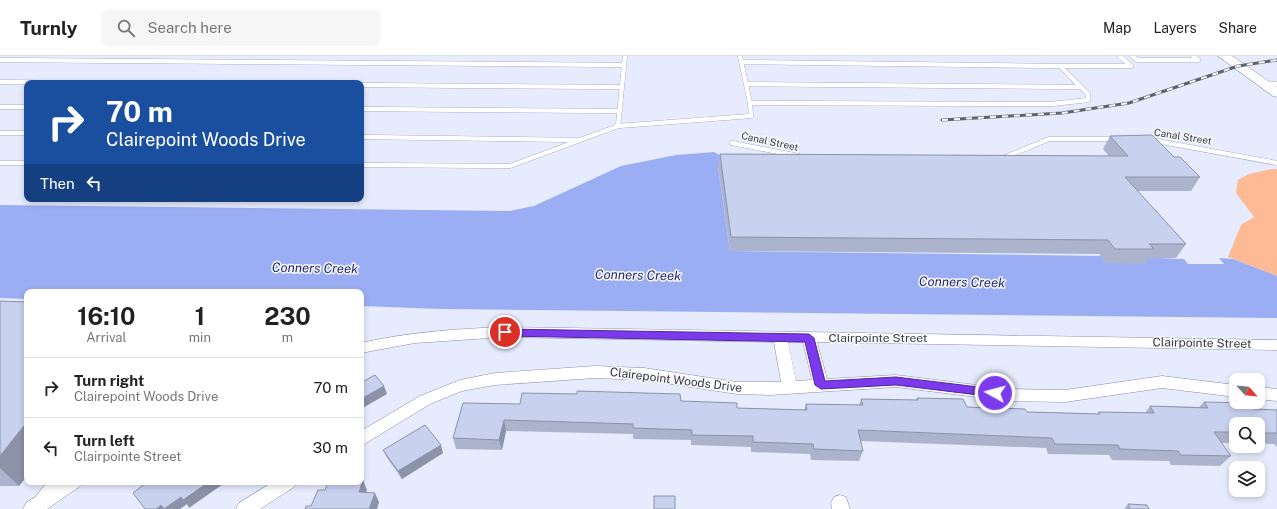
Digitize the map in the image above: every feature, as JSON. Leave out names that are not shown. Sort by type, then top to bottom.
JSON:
[{"type":"street","points":[[1224,56],[1277,93]]},
{"type":"street","name":"Clairpointe Street","points":[[364,347],[384,342],[445,334],[505,332],[780,338],[1277,345]]},
{"type":"street","points":[[780,338],[789,387]]},
{"type":"street","points":[[809,338],[821,385]]},
{"type":"street","name":"Clairepoint Woods Drive","points":[[364,436],[425,400],[460,386],[495,379],[617,372],[644,374],[738,388],[789,387],[896,381],[1009,395],[1065,396],[1162,382],[1229,390]]},
{"type":"street","points":[[1265,394],[1277,395]]},
{"type":"street","points":[[31,509],[68,485]]},
{"type":"street","points":[[245,509],[281,486]]},
{"type":"street","points":[[259,509],[281,486]]},
{"type":"lane","points":[[618,126],[625,56]]},
{"type":"lane","points":[[364,165],[510,166],[618,126],[752,116],[740,56]]},
{"type":"lane","points":[[741,62],[1131,66],[1120,56]]},
{"type":"lane","points":[[1132,56],[1137,60],[1198,60],[1193,56]]},
{"type":"lane","points":[[0,60],[624,65]]},
{"type":"lane","points":[[750,103],[1052,104],[1088,100],[1088,94],[1060,66]]},
{"type":"lane","points":[[0,82],[24,82]]},
{"type":"lane","points":[[746,84],[1080,87]]},
{"type":"lane","points":[[1264,84],[1277,84]]},
{"type":"lane","points":[[364,85],[622,87]]},
{"type":"lane","points":[[0,107],[24,107]]},
{"type":"lane","points":[[364,109],[620,111]]},
{"type":"lane","points":[[0,133],[24,133]]},
{"type":"lane","points":[[364,137],[581,140]]},
{"type":"lane","points":[[999,160],[1049,139],[1123,139]]},
{"type":"lane","name":"Canal Street","points":[[1146,140],[1277,163]]},
{"type":"lane","name":"Canal Street","points":[[732,142],[806,158]]},
{"type":"lane","points":[[0,163],[24,163]]},
{"type":"lane","points":[[31,509],[50,485]]},
{"type":"shaded area","points":[[1277,169],[1277,276],[1228,257],[1241,225],[1254,217],[1236,193],[1238,180],[1249,174]]},
{"type":"water","name":"Conners Creek","points":[[714,152],[729,160],[729,167],[718,167],[730,251],[1102,256],[1184,259],[1188,264],[1224,264],[1219,258],[1233,259],[1277,276],[1277,318],[440,309],[364,306],[364,289],[24,289],[24,299],[0,298],[0,205],[509,211],[534,206],[621,166],[676,155]]},
{"type":"building","points":[[1152,135],[1174,157],[1180,157],[1200,177],[1125,177],[1186,244],[1149,244],[1154,249],[1115,249],[1108,240],[731,237],[720,154],[1128,156],[1110,136]]},
{"type":"building","points":[[0,301],[24,302],[24,426],[0,456]]},
{"type":"building","points":[[375,375],[384,386],[364,397],[364,381]]},
{"type":"building","points":[[577,391],[680,394],[681,401],[737,403],[737,408],[807,410],[806,404],[863,405],[861,399],[963,399],[967,407],[1025,409],[1027,412],[1100,414],[1099,412],[1154,413],[1150,406],[1208,408],[1204,402],[1229,403],[1229,409],[1277,410],[1277,433],[1265,433],[1265,417],[1229,417],[1229,432],[1214,432],[1231,456],[1181,455],[1178,451],[1120,449],[1118,445],[1055,444],[1052,438],[858,430],[863,451],[814,449],[813,444],[753,442],[753,436],[692,435],[692,430],[633,428],[633,424],[504,420],[499,440],[453,438],[463,403],[520,404],[522,393],[577,394]]},
{"type":"building","points":[[425,425],[441,445],[398,471],[383,450]]},
{"type":"building","points":[[143,485],[205,485],[183,500],[181,497],[164,509],[161,505],[156,509],[145,509],[133,493]]},
{"type":"building","points":[[327,485],[361,485],[359,492],[375,493],[369,509],[305,509],[306,506],[311,506],[318,490],[325,490]]},
{"type":"building","points":[[654,496],[675,496],[675,509],[654,509]]},
{"type":"building","points":[[1128,504],[1147,505],[1149,509],[1130,509]]},
{"type":"railway","points":[[942,120],[1062,113],[1129,103],[1238,66],[1277,60]]},
{"type":"route","points":[[505,332],[809,338],[821,385],[896,381],[995,393]]}]
